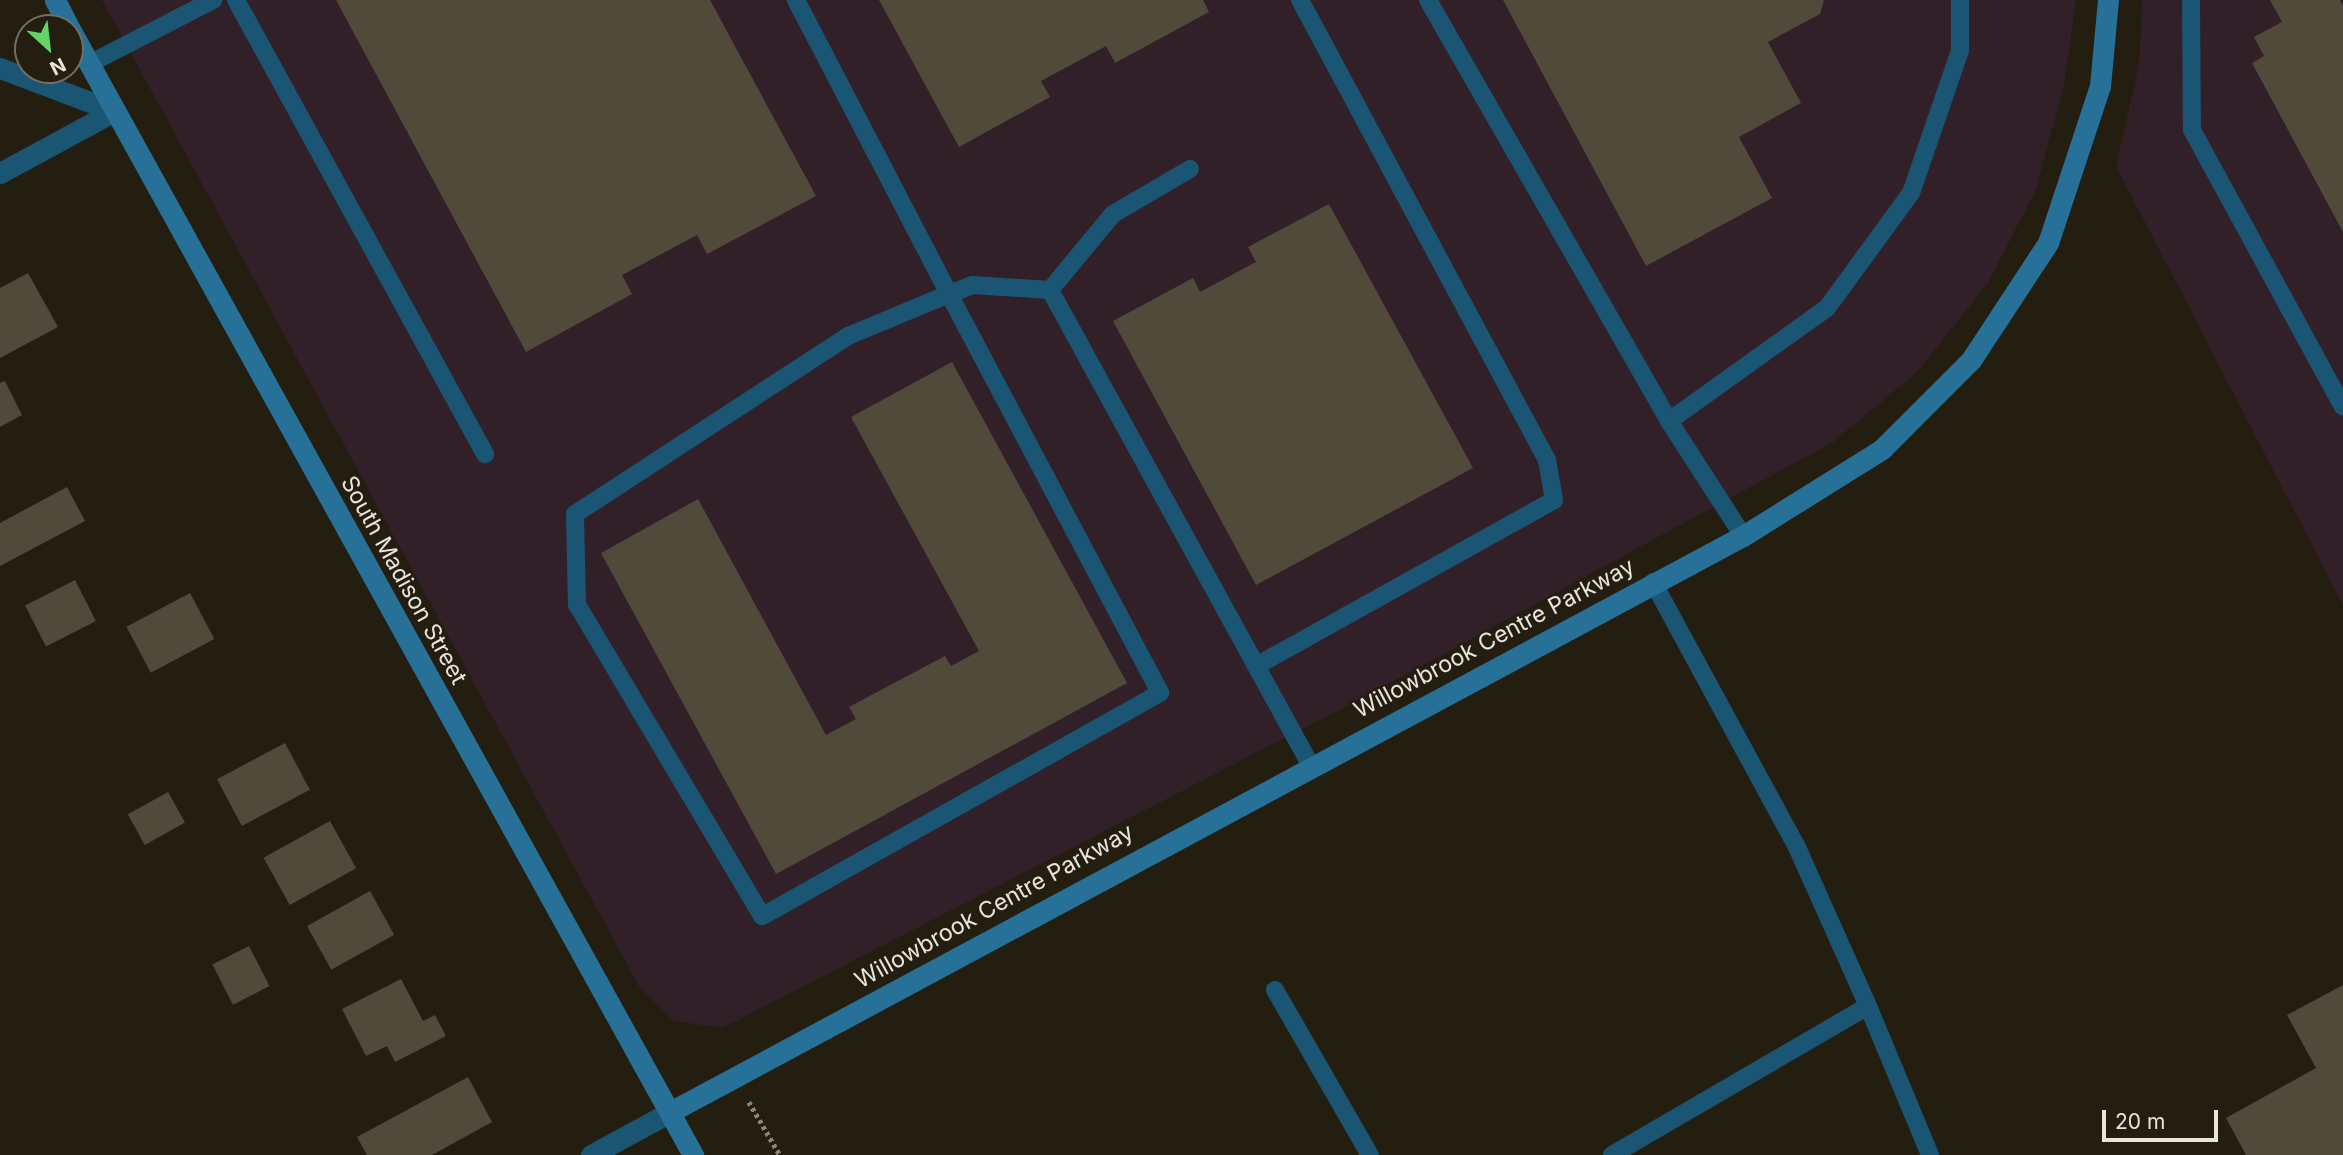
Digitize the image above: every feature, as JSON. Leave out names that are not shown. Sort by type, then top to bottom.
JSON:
[{"type":"street","name":"Willowbrook Centre Parkway","points":[[670,1112],[1743,536],[1882,449],[1971,360],[2015,299],[2048,243],[2074,175],[2100,86],[2108,0]]},
{"type":"street","name":"South Madison Street","points":[[84,56],[693,1155]]},
{"type":"street","points":[[0,68],[114,111]]},
{"type":"street","points":[[0,173],[114,111]]},
{"type":"street","points":[[592,1155],[670,1112]]},
{"type":"lane","points":[[89,65],[213,0]]},
{"type":"lane","points":[[236,0],[485,454]]},
{"type":"lane","points":[[796,0],[949,294],[1160,693],[762,916],[577,605],[575,514],[848,336],[949,294],[972,285],[1050,290]]},
{"type":"lane","points":[[1256,666],[1554,500],[1547,460],[1300,0]]},
{"type":"lane","points":[[1428,0],[1669,421],[1743,536]]},
{"type":"lane","points":[[1669,421],[1827,308],[1911,193],[1960,51],[1960,0]]},
{"type":"lane","points":[[2191,0],[2186,105],[2192,130],[2343,407]]},
{"type":"lane","points":[[1050,290],[1113,214],[1190,169]]},
{"type":"lane","points":[[1050,290],[1311,766]]},
{"type":"lane","points":[[1653,582],[1796,845],[1868,1006],[1930,1155]]},
{"type":"lane","points":[[1275,990],[1370,1155]]},
{"type":"lane","points":[[1612,1155],[1868,1006]]},
{"type":"path","points":[[734,1077],[780,1155]]},
{"type":"shaded area","points":[[102,0],[2076,0],[2064,85],[2036,189],[1988,283],[1917,372],[1833,442],[1364,697],[723,1028],[674,1021],[640,988]]},
{"type":"shaded area","points":[[2142,0],[2343,0],[2343,605],[2116,166],[2139,66]]},
{"type":"building","points":[[336,0],[710,0],[816,196],[707,254],[697,235],[622,275],[632,294],[526,352]]},
{"type":"building","points":[[879,0],[1203,0],[1209,12],[1115,63],[1106,46],[1041,81],[1050,97],[959,147]]},
{"type":"building","points":[[1503,0],[1824,0],[1820,14],[1768,42],[1801,103],[1739,137],[1772,198],[1646,266]]},
{"type":"building","points":[[2270,0],[2340,0],[2343,6],[2343,232],[2252,63],[2264,56],[2254,37],[2282,22]]},
{"type":"building","points":[[1329,204],[1473,468],[1256,585],[1113,321],[1193,278],[1200,292],[1256,262],[1248,247]]},
{"type":"building","points":[[28,273],[58,327],[0,358],[0,288]]},
{"type":"building","points":[[952,362],[1127,683],[776,874],[601,553],[698,499],[826,735],[856,719],[849,707],[945,656],[951,666],[979,651],[851,417]]},
{"type":"building","points":[[5,381],[22,415],[0,427],[0,383]]},
{"type":"building","points":[[67,487],[85,521],[0,566],[0,523]]},
{"type":"building","points":[[75,580],[96,621],[46,646],[25,605]]},
{"type":"building","points":[[190,593],[214,639],[151,673],[126,627]]},
{"type":"building","points":[[285,743],[310,790],[242,826],[217,779]]},
{"type":"building","points":[[168,792],[185,823],[145,845],[128,814]]},
{"type":"building","points":[[330,821],[356,868],[290,905],[264,858]]},
{"type":"building","points":[[370,891],[394,935],[331,970],[307,926]]},
{"type":"building","points":[[249,946],[269,986],[233,1005],[212,965]]},
{"type":"building","points":[[401,979],[423,1021],[435,1015],[446,1036],[395,1062],[387,1046],[366,1056],[342,1009]]},
{"type":"building","points":[[2343,985],[2343,1155],[2246,1155],[2226,1118],[2316,1068],[2287,1015]]},
{"type":"building","points":[[468,1077],[492,1122],[432,1155],[367,1155],[357,1137]]}]
